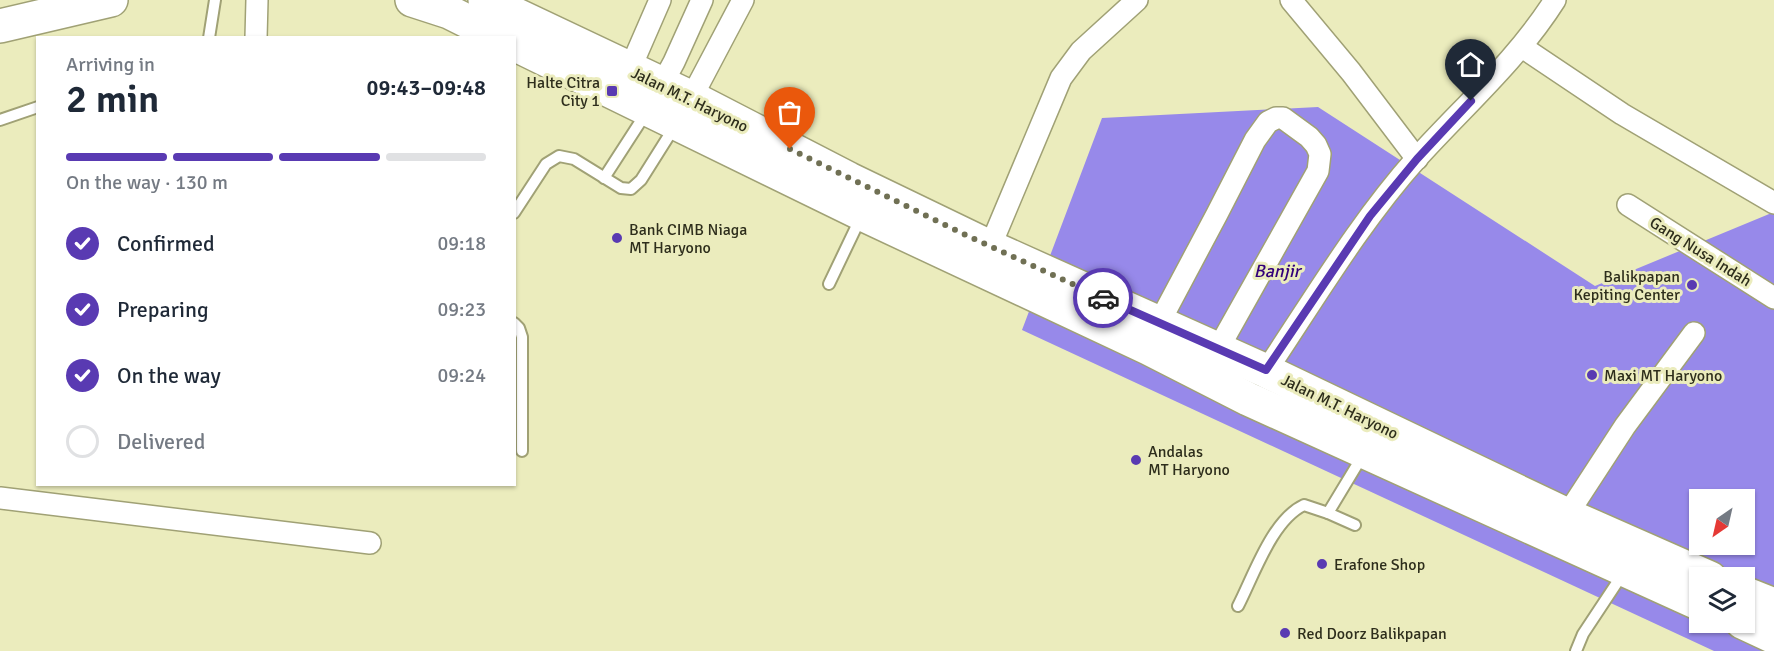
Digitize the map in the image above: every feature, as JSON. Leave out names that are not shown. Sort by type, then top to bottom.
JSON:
[{"type":"main road","points":[[0,26],[111,0]]},
{"type":"main road","points":[[412,0],[449,12],[497,36]]},
{"type":"main road","name":"Jalan M.T. Haryono","points":[[485,0],[630,69],[655,96]]},
{"type":"main road","name":"Jalan M.T. Haryono","points":[[516,45],[655,96],[862,214],[1148,348],[1248,399],[1689,599]]},
{"type":"main road","name":"Jalan M.T. Haryono","points":[[684,111],[849,179],[990,247],[1266,370],[1567,515],[1689,569]]},
{"type":"main road","points":[[1755,598],[1774,606]]},
{"type":"main road","points":[[1755,628],[1774,637]]},
{"type":"street","points":[[256,36],[257,0]]},
{"type":"street","points":[[630,69],[660,0]]},
{"type":"street","points":[[655,96],[690,30],[702,0]]},
{"type":"street","points":[[684,111],[743,0]]},
{"type":"street","points":[[990,247],[1061,78],[1081,51],[1137,0]]},
{"type":"street","points":[[1291,0],[1351,72],[1417,159]]},
{"type":"street","points":[[1266,370],[1354,237],[1417,159],[1522,47],[1539,26],[1555,0]]},
{"type":"street","points":[[690,30],[720,45]]},
{"type":"street","points":[[1522,47],[1622,114],[1774,203]]},
{"type":"street","points":[[1159,323],[1255,140],[1268,122],[1282,118],[1298,128],[1316,145],[1320,154],[1318,171],[1218,349]]},
{"type":"street","name":"Gang Nusa Indah","points":[[1628,206],[1774,298]]},
{"type":"street","points":[[1567,515],[1625,426],[1694,333]]},
{"type":"street","points":[[0,498],[370,543]]},
{"type":"lane","points":[[209,36],[215,0]]},
{"type":"lane","points":[[604,178],[655,96]]},
{"type":"lane","points":[[0,120],[36,108]]},
{"type":"lane","points":[[516,210],[546,164],[559,156],[574,159],[621,188],[631,189],[641,180],[684,111]]},
{"type":"lane","points":[[829,284],[862,214]]},
{"type":"lane","points":[[516,325],[522,337],[522,451]]},
{"type":"lane","points":[[1328,513],[1364,452]]},
{"type":"lane","points":[[1238,606],[1275,531],[1296,509],[1304,505],[1354,525]]},
{"type":"lane","points":[[1576,651],[1583,634],[1625,571]]},
{"type":"water","name":"Banjir","points":[[1318,107],[1595,286],[1774,212],[1774,651],[1714,651],[1022,330],[1102,118]]},
{"type":"way so far","points":[[790,149],[970,237],[1103,298]]},
{"type":"place","name":"Halte Citra City 1","points":[[612,91]]},
{"type":"place","name":"Bank CIMB Niaga MT Haryono","points":[[617,238]]},
{"type":"place","name":"Balikpapan Kepiting Center","points":[[1692,285]]},
{"type":"place","name":"Maxi MT Haryono","points":[[1592,375]]},
{"type":"place","name":"Andalas MT Haryono","points":[[1136,460]]},
{"type":"place","name":"Erafone Shop","points":[[1322,564]]},
{"type":"place","name":"Red Doorz Balikpapan","points":[[1285,633]]},
{"type":"route","points":[[1103,298],[1266,370],[1354,237],[1385,196],[1471,101]]}]
